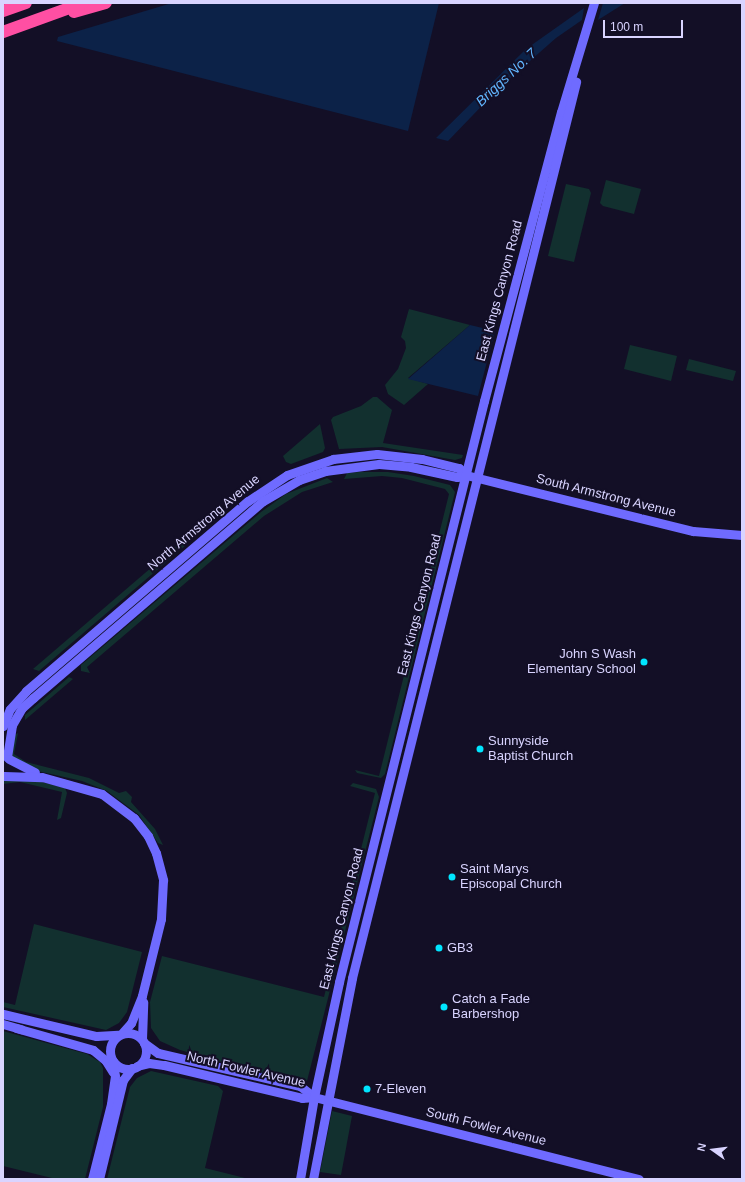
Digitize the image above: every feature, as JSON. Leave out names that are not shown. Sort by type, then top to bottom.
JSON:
[{"type":"highway","points":[[3,11],[26,3]]},
{"type":"highway","points":[[50,17],[83,3]]},
{"type":"highway","points":[[3,32],[50,17],[106,3]]},
{"type":"main road","name":"East Kings Canyon Road","points":[[312,1179],[352,978],[476,477],[553,175],[594,3]]},
{"type":"main road","name":"East Kings Canyon Road","points":[[300,1179],[314,1097],[361,893],[466,475],[558,123],[584,42]]},
{"type":"main road","points":[[553,175],[550,169],[557,142],[558,123]]},
{"type":"main road","name":"North Armstrong Avenue","points":[[3,726],[15,701],[37,681],[252,498],[287,475],[334,459],[377,454],[422,459],[459,468],[466,475]]},
{"type":"main road","name":"North Armstrong Avenue","points":[[3,776],[9,770],[6,757],[8,740],[15,719],[22,708],[253,509],[290,485],[331,470],[363,465],[411,467],[457,477],[466,475]]},
{"type":"main road","name":"South Armstrong Avenue","points":[[466,475],[686,529],[742,535]]},
{"type":"main road","points":[[6,757],[42,777]]},
{"type":"main road","points":[[3,776],[42,777],[89,789],[115,802],[141,827],[156,853],[163,880],[163,908],[142,996],[131,1023],[110,1047],[115,1076],[111,1104],[92,1179]]},
{"type":"main road","points":[[352,978],[348,975],[348,968],[362,913],[361,893]]},
{"type":"main road","points":[[99,1179],[123,1080],[146,1054],[143,1041],[141,1017],[144,999],[142,996]]},
{"type":"main road","points":[[3,1014],[96,1036],[132,1033],[143,1041]]},
{"type":"main road","points":[[3,1024],[93,1050],[106,1061],[115,1076]]},
{"type":"main road","points":[[16,1028],[96,1045],[122,1068],[134,1067]]},
{"type":"main road","name":"North Fowler Avenue","points":[[143,1041],[158,1054],[300,1086],[314,1097]]},
{"type":"main road","name":"North Fowler Avenue","points":[[134,1067],[149,1064],[164,1065],[302,1098],[314,1097]]},
{"type":"main road","name":"South Fowler Avenue","points":[[314,1097],[639,1179]]},
{"type":"green space","points":[[606,180],[641,189],[634,214],[603,206],[600,203]]},
{"type":"green space","points":[[566,184],[589,189],[591,193],[574,262],[548,256]]},
{"type":"green space","points":[[409,309],[470,325],[408,378],[428,384],[404,405],[388,394],[385,385],[398,369],[406,348],[405,341],[401,337]]},
{"type":"green space","points":[[630,345],[677,356],[671,381],[624,369]]},
{"type":"green space","points":[[689,359],[736,371],[733,381],[686,370]]},
{"type":"green space","points":[[373,397],[377,397],[392,410],[383,443],[463,455],[462,458],[455,460],[382,447],[339,449],[331,420],[333,417],[361,406]]},
{"type":"green space","points":[[320,424],[325,448],[323,452],[291,464],[286,462],[283,456]]},
{"type":"green space","points":[[388,472],[414,476],[450,485],[455,492],[385,774],[381,778],[357,773],[355,770],[379,776],[449,494],[445,489],[402,478],[382,476],[344,479],[347,473]]},
{"type":"green space","points":[[327,478],[333,482],[302,492],[264,516],[87,667],[90,673],[81,671],[81,665],[261,512],[286,494]]},
{"type":"green space","points":[[183,537],[187,541],[185,546],[39,671],[33,669],[180,543]]},
{"type":"green space","points":[[69,677],[73,679],[25,720],[25,715]]},
{"type":"green space","points":[[18,733],[14,754],[26,762],[89,778],[119,793],[126,791],[132,797],[131,802],[155,829],[163,845],[158,843],[139,815],[107,791],[82,781],[33,770],[12,758],[10,753],[13,736]]},
{"type":"green space","points":[[3,779],[30,779],[65,788],[67,793],[61,818],[57,820],[62,792],[20,782],[3,784]]},
{"type":"green space","points":[[353,783],[376,789],[379,797],[307,1081],[271,1076],[180,1050],[160,1041],[151,1028],[150,1002],[162,956],[324,997],[375,793],[350,786]]},
{"type":"green space","points":[[34,924],[142,952],[127,1012],[119,1023],[106,1030],[3,1007],[3,1002],[15,1005]]},
{"type":"green space","points":[[3,1031],[87,1054],[100,1062],[103,1068],[103,1107],[85,1179],[56,1179],[3,1166]]},
{"type":"green space","points":[[151,1071],[218,1086],[223,1091],[205,1168],[249,1179],[107,1179],[130,1087],[137,1078]]},
{"type":"green space","points":[[332,1111],[352,1116],[341,1175],[320,1172]]},
{"type":"water","points":[[172,3],[439,3],[408,131],[57,41],[58,37]]},
{"type":"water","points":[[603,3],[625,3],[598,20]]},
{"type":"water","name":"Briggs No. 7","points":[[584,8],[582,20],[556,38],[498,89],[448,141],[436,138],[526,49]]},
{"type":"water","points":[[470,325],[495,331],[478,396],[408,379]]},
{"type":"place","name":"John S Wash Elementary School","points":[[644,662]]},
{"type":"place","name":"Sunnyside Baptist Church","points":[[480,749]]},
{"type":"place","name":"Saint Marys Episcopal Church","points":[[452,877]]},
{"type":"place","name":"GB3","points":[[439,948]]},
{"type":"place","name":"Catch a Fade Barbershop","points":[[444,1007]]},
{"type":"place","name":"7-Eleven","points":[[367,1089]]}]
